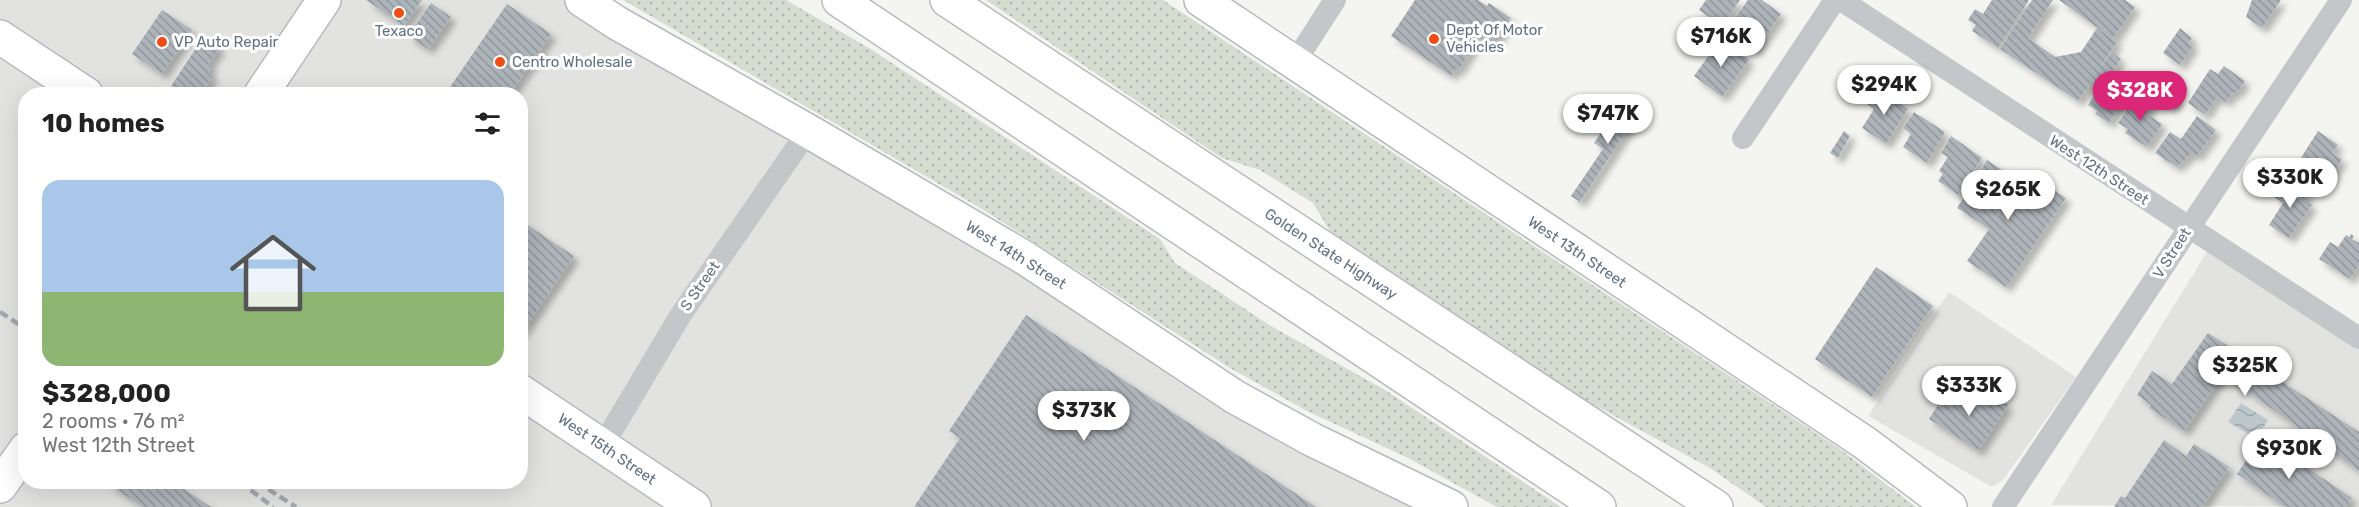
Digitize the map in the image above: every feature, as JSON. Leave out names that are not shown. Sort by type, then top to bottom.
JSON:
[{"type":"main road","points":[[266,87],[324,0]]},
{"type":"main road","name":"West 14th Street","points":[[582,0],[617,23],[1025,258],[1235,397],[1313,440],[1451,507]]},
{"type":"main road","points":[[839,0],[1599,507]]},
{"type":"main road","name":"Golden State Highway","points":[[947,0],[1716,507]]},
{"type":"main road","name":"West 13th Street","points":[[1201,0],[1865,443],[1950,507]]},
{"type":"main road","points":[[0,37],[75,87]]},
{"type":"main road","name":"West 15th Street","points":[[528,396],[694,507]]},
{"type":"main road","points":[[0,486],[18,460]]},
{"type":"street","points":[[1295,62],[1335,0]]},
{"type":"street","points":[[1743,138],[1835,0]]},
{"type":"street","name":"West 12th Street","points":[[1841,0],[2359,338]]},
{"type":"street","name":"V Street","points":[[2003,507],[2341,0]]},
{"type":"street","name":"S Street","points":[[602,447],[680,316],[808,131]]},
{"type":"shaded area","points":[[0,0],[589,0],[1447,507],[0,507]]},
{"type":"shaded area","points":[[623,0],[786,0],[869,48],[1160,239],[1175,263],[1271,326],[1385,390],[1561,507],[1497,507],[1408,458],[1307,411],[1230,368],[982,209]]},
{"type":"shaded area","points":[[986,0],[1163,0],[1840,449],[1916,507],[1766,507],[1710,468],[1574,394],[1330,231],[1313,203],[1260,170],[1222,158]]},
{"type":"shaded area","points":[[2218,234],[2359,326],[2359,507],[2051,505]]},
{"type":"shaded area","points":[[1949,292],[2076,377],[2003,480],[1992,487],[1868,416]]},
{"type":"water","points":[[2241,403],[2268,420],[2256,439],[2228,422]]},
{"type":"building","name":"Texaco","points":[[366,0],[422,0],[404,26]]},
{"type":"building","name":"Dept Of Motor Vehicles","points":[[1415,0],[1478,0],[1487,6],[1489,3],[1511,18],[1492,47],[1474,35],[1469,43],[1474,46],[1458,71],[1455,69],[1451,76],[1391,36]]},
{"type":"building","points":[[1706,0],[1740,0],[1722,26],[1699,10]]},
{"type":"building","points":[[1748,0],[1762,0],[1781,14],[1755,51],[1726,30]]},
{"type":"building","points":[[1992,0],[2029,0],[1998,48],[1972,31],[1976,25],[1968,20],[1975,9],[1983,14]]},
{"type":"building","points":[[2032,0],[2053,0],[2028,38],[2055,57],[2081,52],[2097,28],[2117,42],[2099,69],[2112,52],[2121,59],[2110,75],[2114,78],[2108,89],[2114,92],[2121,81],[2132,88],[2109,123],[2095,114],[2097,111],[2088,105],[2098,89],[2091,84],[2098,74],[2078,101],[2000,49]]},
{"type":"building","points":[[2059,0],[2125,0],[2135,7],[2113,39]]},
{"type":"building","points":[[2252,0],[2281,0],[2262,28],[2246,17]]},
{"type":"building","points":[[431,3],[451,17],[428,49],[408,36]]},
{"type":"building","name":"Centro Wholesale","points":[[507,4],[551,34],[515,87],[450,87]]},
{"type":"building","name":"VP Auto Repair","points":[[162,10],[192,30],[162,74],[132,54]]},
{"type":"building","points":[[2180,28],[2192,38],[2189,43],[2193,46],[2180,65],[2163,53]]},
{"type":"building","points":[[204,36],[220,47],[208,65],[212,67],[208,73],[213,77],[206,87],[171,86]]},
{"type":"building","points":[[1720,40],[1749,60],[1722,97],[1694,76]]},
{"type":"building","points":[[2224,66],[2245,81],[2236,94],[2233,92],[2226,102],[2217,97],[2205,115],[2188,103],[2210,69],[2218,74]]},
{"type":"building","points":[[1878,88],[1908,109],[1886,144],[1862,128],[1874,109],[1867,104]]},
{"type":"building","points":[[2170,94],[2178,99],[2172,108],[2164,103]]},
{"type":"building","points":[[2137,96],[2151,105],[2147,114],[2162,124],[2147,147],[2125,133],[2128,129],[2118,123]]},
{"type":"building","points":[[1629,101],[1641,109],[1580,202],[1571,196],[1603,149],[1594,143],[1617,110],[1621,113]]},
{"type":"building","points":[[1914,112],[1945,132],[1927,163],[1903,147],[1911,134],[1903,128]]},
{"type":"building","points":[[2197,116],[2216,130],[2197,156],[2192,153],[2177,167],[2155,153],[2170,132],[2181,139]]},
{"type":"building","points":[[1844,131],[1850,136],[1838,158],[1830,153]]},
{"type":"building","points":[[2318,131],[2338,145],[2332,153],[2342,159],[2327,183],[2297,164]]},
{"type":"building","points":[[1951,136],[1982,158],[1958,195],[1938,181],[1943,174],[1939,171],[1948,157],[1941,153]]},
{"type":"building","points":[[1987,160],[2005,172],[1991,194],[2004,203],[1993,222],[2027,172],[2066,198],[2006,287],[1967,261],[1989,229],[1957,208]]},
{"type":"building","points":[[2285,180],[2308,193],[2304,200],[2312,205],[2289,238],[2269,225],[2283,203],[2274,197]]},
{"type":"building","points":[[528,225],[574,256],[528,323]]},
{"type":"building","points":[[2351,234],[2354,236],[2352,239],[2359,243],[2359,265],[2350,279],[2319,259],[2330,242],[2338,247],[2346,235],[2350,237]]},
{"type":"building","points":[[1876,267],[1933,306],[1872,397],[1815,359]]},
{"type":"building","points":[[1026,315],[1316,507],[914,507],[960,438],[949,431]]},
{"type":"building","points":[[2208,333],[2359,432],[2359,471],[2223,374],[2184,431],[2149,408],[2151,405],[2137,395],[2152,371],[2172,384]]},
{"type":"building","points":[[1948,389],[1976,407],[1986,391],[2008,405],[1978,451],[1929,419]]},
{"type":"building","points":[[2262,437],[2352,498],[2345,507],[2285,507],[2237,474]]},
{"type":"building","points":[[2164,440],[2186,456],[2194,444],[2229,467],[2202,507],[2114,507],[2121,496],[2125,498]]},
{"type":"building","points":[[116,489],[184,489],[211,507],[143,507]]},
{"type":"railway","points":[[0,312],[18,324]]},
{"type":"railway","points":[[249,489],[273,507]]},
{"type":"railway","points":[[268,489],[296,507]]},
{"type":"place","name":"Texaco","points":[[399,13]]},
{"type":"place","name":"Dept Of Motor Vehicles","points":[[1434,39]]},
{"type":"place","name":"VP Auto Repair","points":[[162,42]]},
{"type":"place","name":"Centro Wholesale","points":[[500,62]]}]
